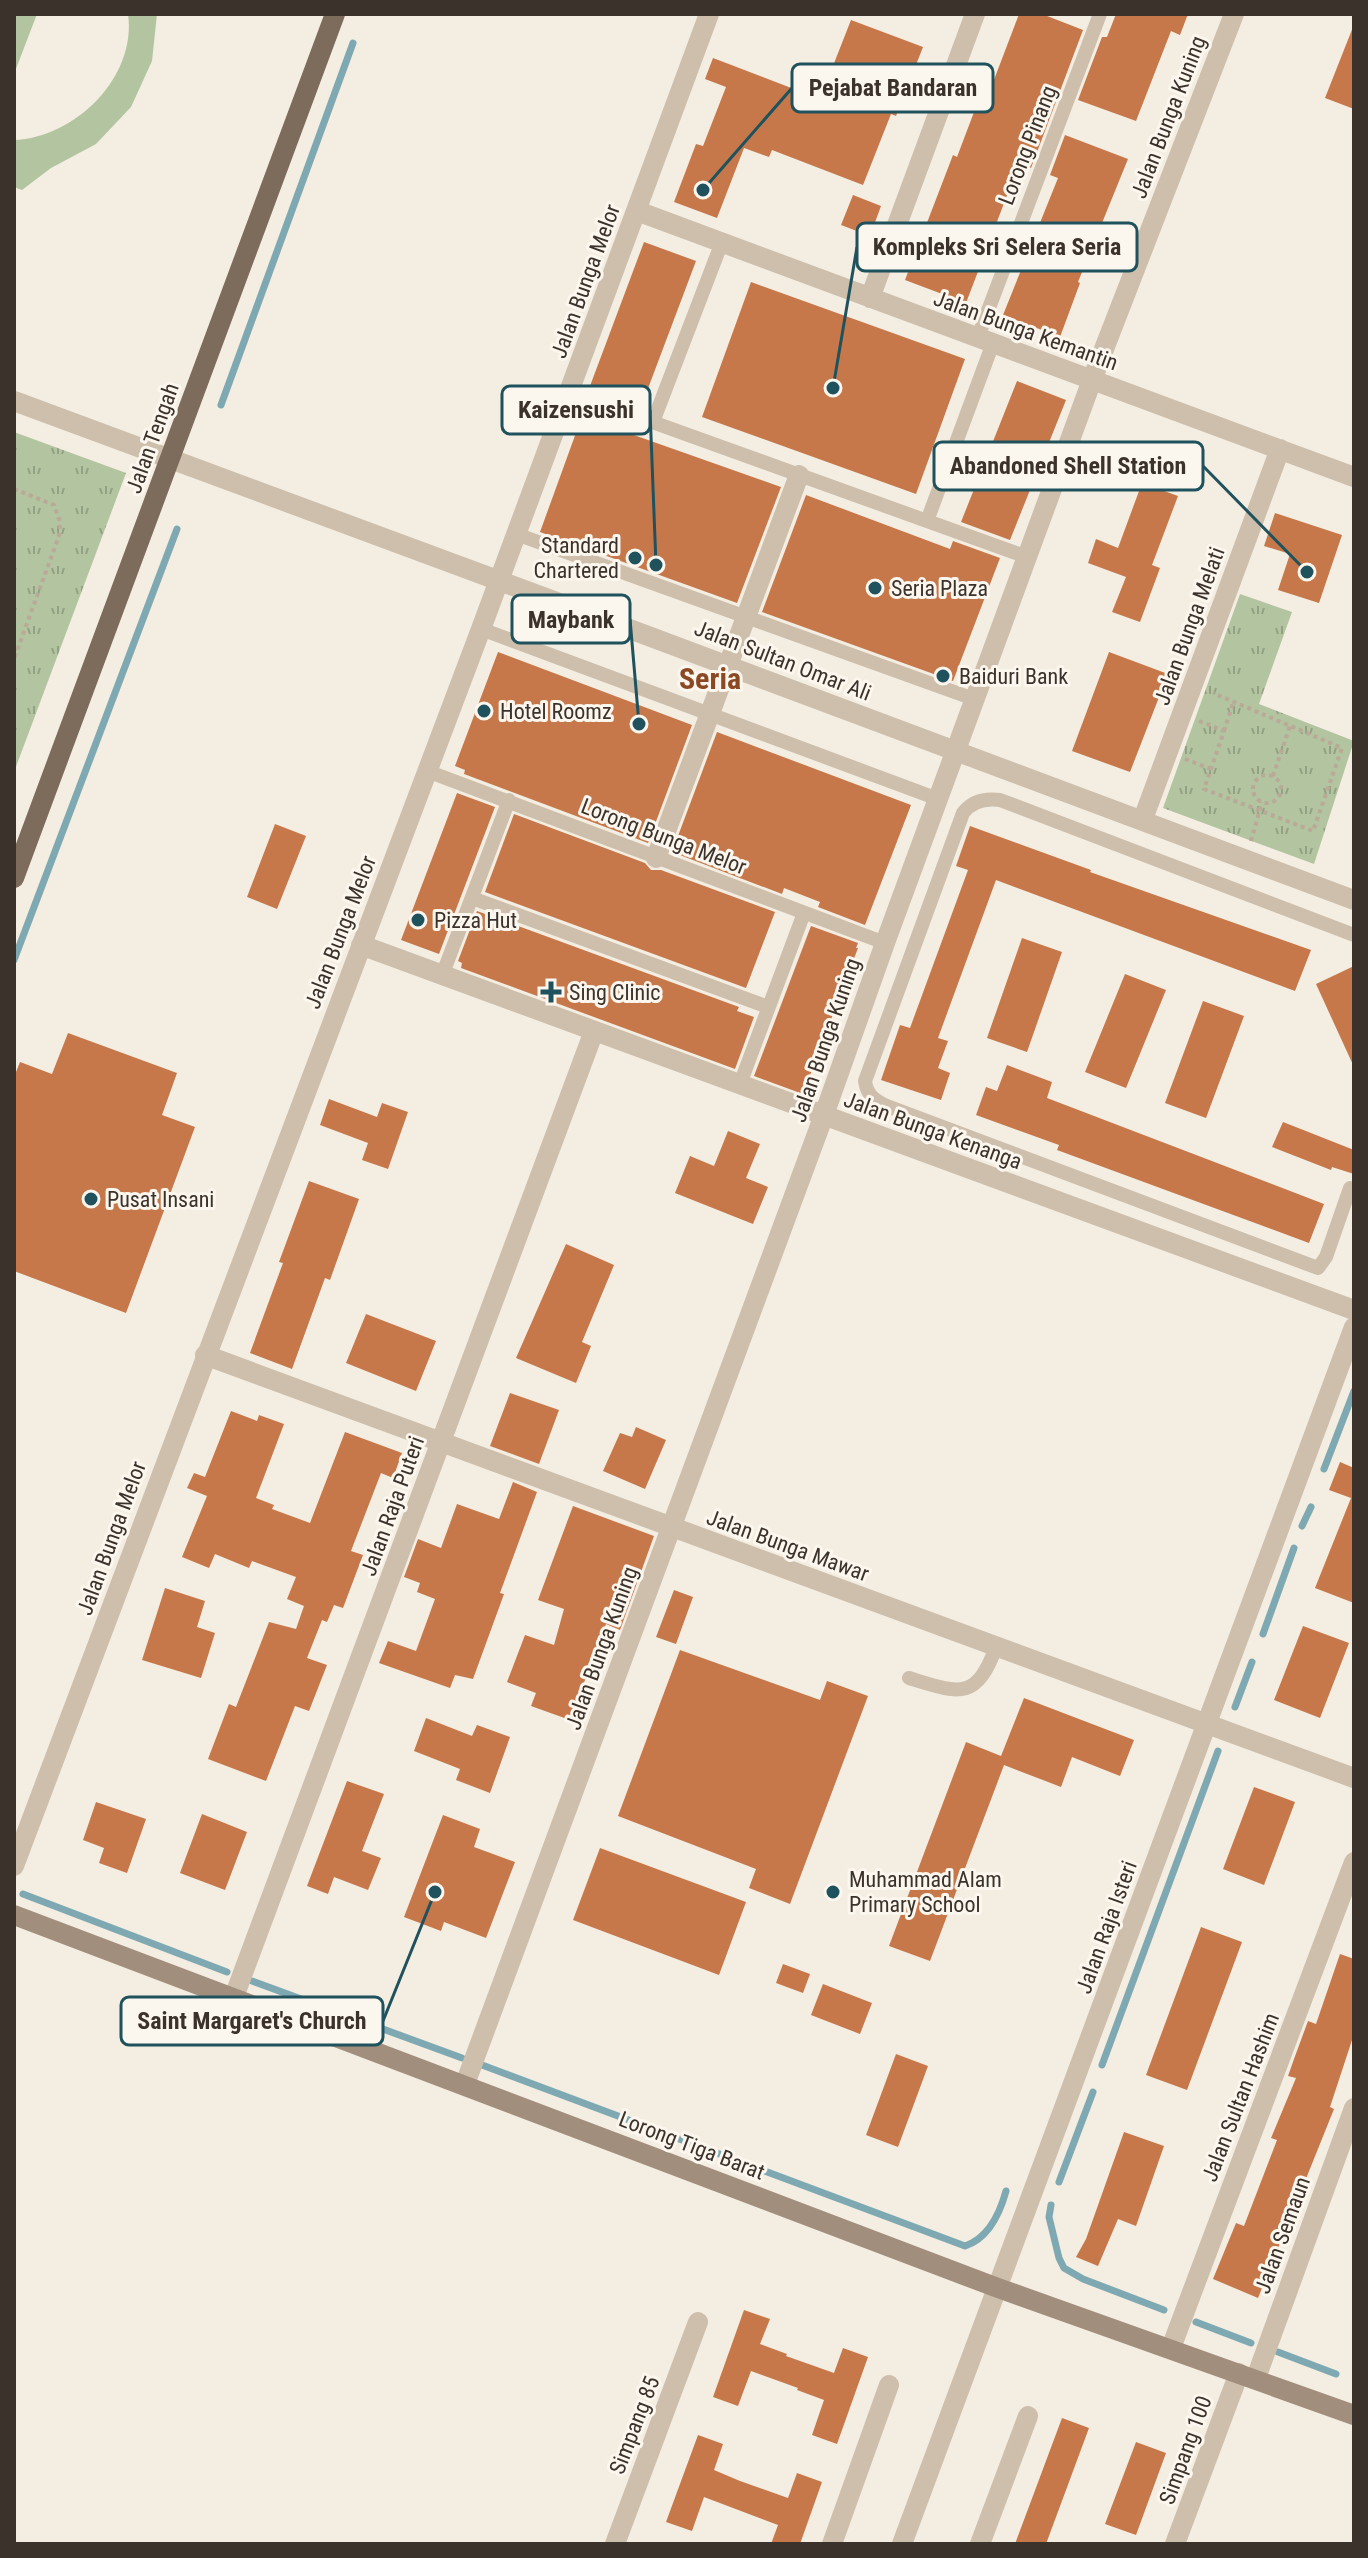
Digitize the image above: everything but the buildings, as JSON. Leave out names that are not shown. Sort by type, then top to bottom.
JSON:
[{"type":"main road","name":"Jalan Tengah","points":[[14,878],[335,14]]},
{"type":"main road","name":"Lorong Tiga Barat","points":[[14,1915],[998,2288],[1354,2415]]},
{"type":"street","name":"Jalan Bunga Melor","points":[[14,1866],[481,629],[709,14]]},
{"type":"street","points":[[870,298],[975,14]]},
{"type":"street","name":"Jalan Bunga Kuning","points":[[465,2084],[1092,380],[1234,14]]},
{"type":"street","name":"Jalan Bunga Kemantin","points":[[637,211],[1354,477]]},
{"type":"street","name":"Jalan Sultan Omar Ali","points":[[14,401],[1354,900]]},
{"type":"street","name":"Jalan Bunga Melati","points":[[1143,819],[1280,449]]},
{"type":"street","points":[[656,858],[799,475]]},
{"type":"street","name":"Jalan Bunga Kenanga","points":[[361,945],[1354,1310]]},
{"type":"street","name":"Jalan Raja Puteri","points":[[234,1997],[594,1031]]},
{"type":"street","name":"Jalan Raja Isteri","points":[[902,2544],[1354,1327]]},
{"type":"street","name":"Jalan Bunga Mawar","points":[[205,1355],[1354,1778]]},
{"type":"street","name":"Jalan Sultan Hashim","points":[[1171,2348],[1354,1862]]},
{"type":"street","name":"Jalan Semaun","points":[[1247,2376],[1354,2108]]},
{"type":"street","name":"Simpang 85","points":[[615,2544],[698,2322]]},
{"type":"street","name":"Simpang 100","points":[[1175,2544],[1247,2376]]},
{"type":"street","points":[[832,2544],[889,2385]]},
{"type":"street","points":[[980,2544],[1028,2416]]},
{"type":"lane","name":"Lorong Pinang","points":[[927,521],[985,340],[1100,14]]},
{"type":"lane","points":[[653,422],[722,242]]},
{"type":"lane","points":[[569,392],[1027,557]]},
{"type":"lane","points":[[516,534],[974,699]]},
{"type":"lane","points":[[481,629],[938,799]]},
{"type":"lane","name":"Lorong Bunga Melor","points":[[427,771],[885,943]]},
{"type":"lane","points":[[443,973],[509,800]]},
{"type":"lane","points":[[1350,1188],[1326,1257],[1318,1268],[887,1106],[876,1101],[867,1091],[865,1081],[963,813],[978,801],[1000,800],[1354,935]]},
{"type":"lane","points":[[472,898],[768,1007]]},
{"type":"lane","points":[[740,1084],[804,913]]},
{"type":"lane","points":[[909,1678],[952,1690],[966,1690],[980,1680],[996,1647]]},
{"type":"path","points":[[14,489],[54,505],[60,522],[59,536],[14,659]]},
{"type":"path","points":[[1216,684],[1213,694],[1342,748],[1313,831],[1204,789],[1233,703]]},
{"type":"path","points":[[1181,714],[1224,731]]},
{"type":"path","points":[[1273,776],[1290,726]]},
{"type":"path","points":[[1264,775],[1273,776],[1281,787],[1279,796],[1272,802],[1262,802],[1255,797],[1254,783],[1264,775]]},
{"type":"path","points":[[1246,859],[1262,802]]},
{"type":"green space","points":[[14,14],[37,14],[14,74]]},
{"type":"green space","points":[[128,14],[157,14],[152,61],[131,107],[96,144],[51,168],[22,190],[14,187],[14,140],[37,137],[59,128],[97,100],[123,60],[128,37]]},
{"type":"green space","points":[[14,432],[126,473],[14,772]]},
{"type":"green space","points":[[1240,594],[1292,612],[1259,704],[1354,741],[1314,864],[1163,808]]},
{"type":"waterway","points":[[221,405],[353,43]]},
{"type":"waterway","points":[[14,960],[177,529]]},
{"type":"waterway","points":[[1324,1469],[1354,1391]]},
{"type":"waterway","points":[[1302,1526],[1311,1507]]},
{"type":"waterway","points":[[1263,1634],[1294,1548]]},
{"type":"waterway","points":[[1235,1707],[1252,1662]]},
{"type":"waterway","points":[[1102,2065],[1218,1751]]},
{"type":"waterway","points":[[23,1894],[227,1972]]},
{"type":"waterway","points":[[252,1981],[462,2058]]},
{"type":"waterway","points":[[482,2065],[965,2246],[987,2231],[997,2216],[1006,2191]]},
{"type":"waterway","points":[[1059,2182],[1093,2092]]},
{"type":"waterway","points":[[1051,2205],[1049,2217],[1064,2268],[1083,2279],[1164,2310]]},
{"type":"waterway","points":[[1196,2322],[1251,2343]]},
{"type":"waterway","points":[[1278,2352],[1336,2374]]},
{"type":"place","name":"Pejabat Bandaran","points":[[703,190]]},
{"type":"place","name":"Kompleks Sri Selera Seria","points":[[833,388]]},
{"type":"place","name":"Standard Chartered","points":[[635,558]]},
{"type":"place","name":"Kaizensushi","points":[[656,565]]},
{"type":"place","name":"Abandoned Shell Station","points":[[1307,572]]},
{"type":"place","name":"Seria Plaza","points":[[875,588]]},
{"type":"place","name":"Baiduri Bank","points":[[943,676]]},
{"type":"place","name":"Hotel Roomz","points":[[484,711]]},
{"type":"place","name":"Maybank","points":[[639,724]]},
{"type":"place","name":"Pizza Hut","points":[[418,920]]},
{"type":"place","name":"Sing Clinic","points":[[551,992]]},
{"type":"place","name":"Pusat Insani","points":[[91,1199]]},
{"type":"place","name":"Saint Margaret's Church","points":[[435,1892]]},
{"type":"place","name":"Muhammad Alam Primary School","points":[[833,1892]]},
{"type":"district","name":"Seria","points":[[710,679]]}]
